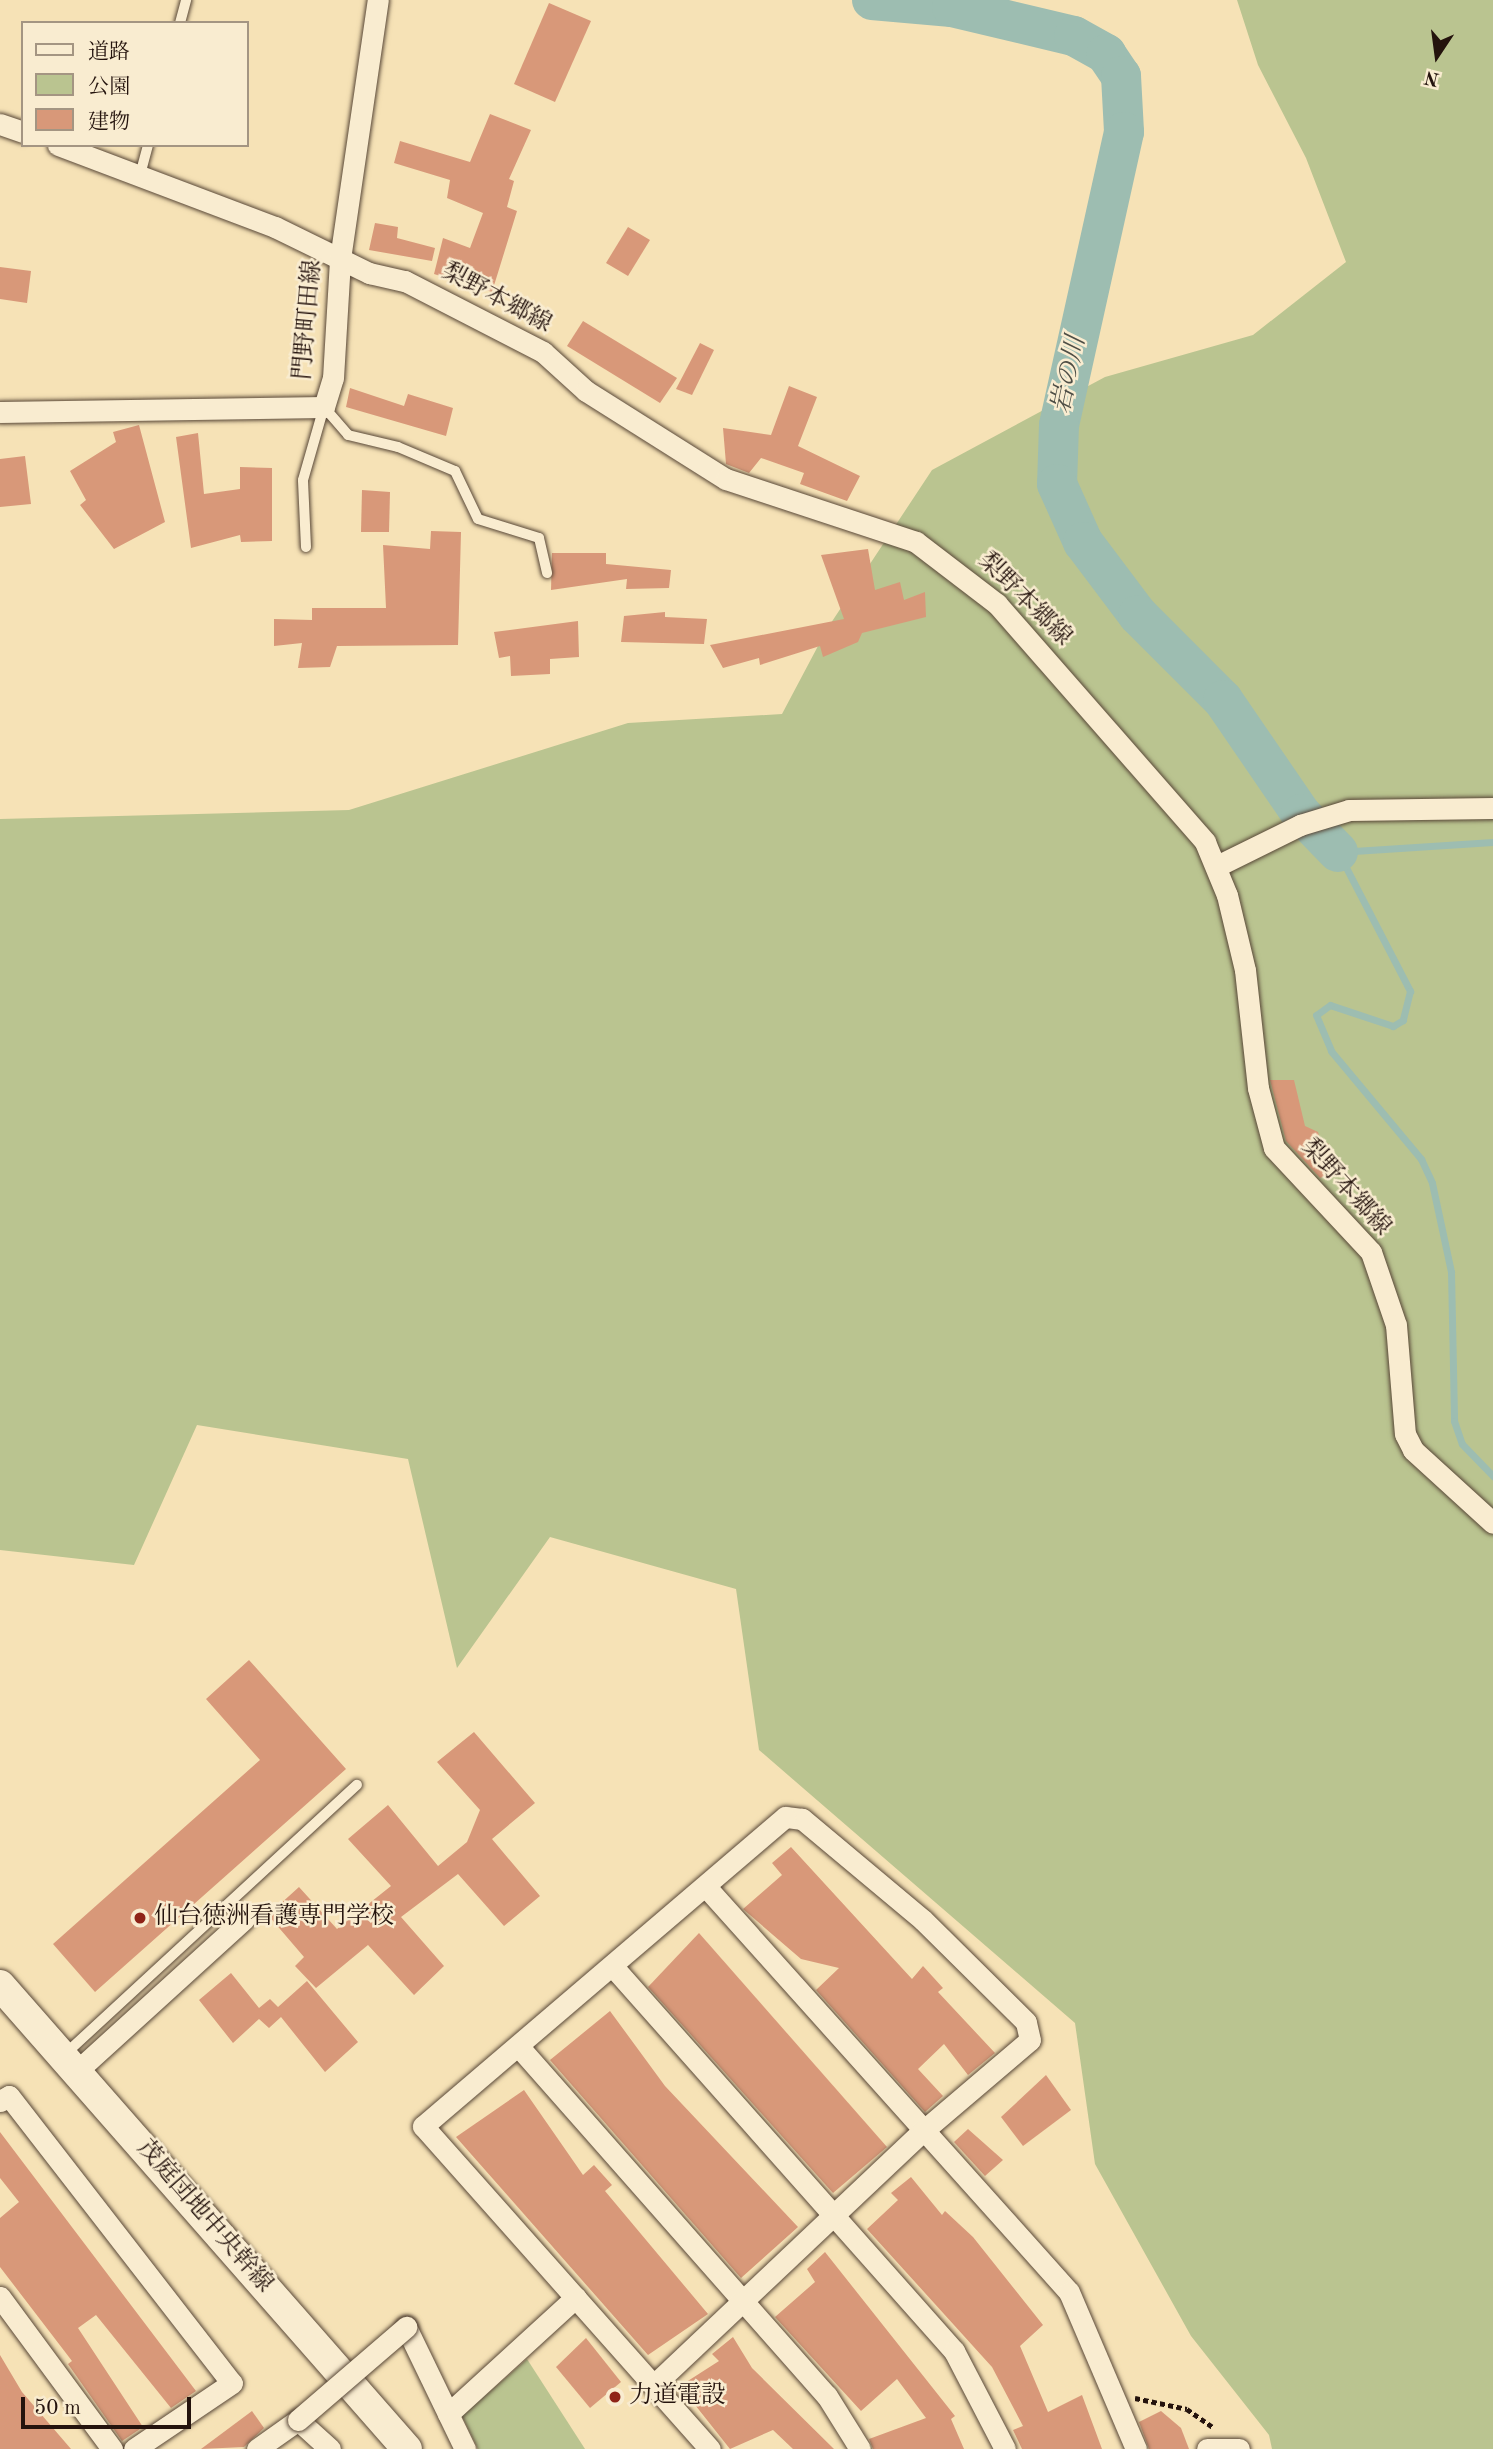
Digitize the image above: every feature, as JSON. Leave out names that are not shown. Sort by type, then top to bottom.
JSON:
[{"type":"street","name":"門野町田線","points":[[0,412],[324,407],[333,378],[340,259],[378,0]]},
{"type":"street","points":[[0,124],[21,131]]},
{"type":"street","name":"梨野本郷線","points":[[64,147],[141,175],[340,259],[405,281],[517,337],[586,391],[726,479],[916,542],[954,566],[1084,700],[1195,828],[1217,866],[1245,970],[1258,1088],[1274,1148],[1371,1251],[1396,1325],[1405,1434],[1413,1450],[1493,1523]]},
{"type":"street","points":[[1217,866],[1291,830],[1327,816],[1388,806],[1493,808]]},
{"type":"street","points":[[655,2384],[744,2305],[831,2217],[923,2131],[1030,2040],[1026,2022],[923,1920],[802,1819],[785,1818],[615,1969],[424,2126],[710,2449]]},
{"type":"street","points":[[707,1888],[1069,2292],[1117,2395],[1136,2449]]},
{"type":"street","points":[[70,2063],[244,1919]]},
{"type":"street","points":[[615,1969],[831,2217],[954,2351],[1005,2449]]},
{"type":"street","name":"茂庭団地中央幹線","points":[[5,1999],[70,2063],[407,2449]]},
{"type":"street","points":[[519,2047],[827,2396],[860,2449]]},
{"type":"street","points":[[0,2101],[9,2096],[232,2383],[134,2449]]},
{"type":"street","points":[[0,2297],[112,2449]]},
{"type":"street","points":[[448,2414],[576,2297]]},
{"type":"street","points":[[257,2449],[298,2420],[406,2327],[465,2449]]},
{"type":"street","points":[[298,2420],[330,2449]]},
{"type":"street","points":[[1207,2449],[1237,2449]]},
{"type":"lane","points":[[181,21],[186,0]]},
{"type":"lane","points":[[141,175],[148,147]]},
{"type":"lane","points":[[306,547],[303,480],[324,407]]},
{"type":"lane","points":[[324,407],[348,435],[398,447],[455,471],[478,519],[539,538],[547,573]]},
{"type":"lane","points":[[70,2063],[357,1785]]},
{"type":"path","points":[[1117,2395],[1187,2409],[1237,2449]]},
{"type":"green space","points":[[1237,0],[1493,0],[1493,2449],[1272,2449],[1269,2435],[1191,2336],[1095,2164],[1075,2023],[759,1750],[736,1589],[550,1537],[457,1668],[408,1459],[197,1425],[134,1565],[0,1550],[0,819],[349,810],[628,723],[782,714],[827,629],[932,470],[1105,377],[1253,335],[1346,262],[1306,158],[1258,65]]},
{"type":"green space","points":[[527,2359],[585,2449],[478,2449],[462,2416]]},
{"type":"building","points":[[549,3],[591,21],[555,102],[514,84]]},
{"type":"building","points":[[490,114],[531,130],[509,179],[514,181],[507,207],[517,211],[492,292],[434,274],[443,238],[470,248],[483,213],[447,198],[450,180],[394,163],[400,141],[470,162]]},
{"type":"building","points":[[375,223],[398,227],[397,238],[435,248],[432,261],[369,250]]},
{"type":"building","points":[[628,227],[650,240],[628,276],[606,263]]},
{"type":"building","points":[[0,267],[31,271],[27,303],[0,299]]},
{"type":"building","points":[[583,321],[677,378],[660,403],[567,346]]},
{"type":"building","points":[[700,343],[714,350],[692,395],[676,389]]},
{"type":"building","points":[[789,386],[817,397],[798,446],[860,476],[847,501],[800,484],[804,473],[761,458],[749,473],[726,464],[723,428],[771,435]]},
{"type":"building","points":[[350,388],[404,406],[408,394],[453,408],[446,436],[346,407]]},
{"type":"building","points":[[139,425],[165,522],[114,549],[80,505],[86,500],[70,471],[116,442],[113,432]]},
{"type":"building","points":[[198,433],[204,494],[240,489],[240,467],[272,468],[272,541],[241,542],[240,535],[191,548],[176,437]]},
{"type":"building","points":[[25,456],[31,504],[0,507],[0,459]]},
{"type":"building","points":[[362,490],[390,492],[389,532],[361,532]]},
{"type":"building","points":[[431,531],[461,532],[458,645],[337,646],[330,667],[298,668],[302,643],[274,646],[274,619],[312,620],[312,608],[386,608],[383,545],[430,549]]},
{"type":"building","points":[[868,549],[875,590],[900,582],[904,600],[925,592],[926,617],[862,633],[858,642],[823,657],[820,646],[760,665],[759,658],[723,668],[710,645],[844,619],[821,555]]},
{"type":"building","points":[[552,553],[606,553],[606,564],[671,570],[669,588],[626,589],[627,579],[551,590]]},
{"type":"building","points":[[665,612],[665,617],[707,619],[704,644],[621,642],[624,616]]},
{"type":"building","points":[[578,621],[579,657],[550,659],[550,674],[511,676],[510,656],[499,658],[494,632]]},
{"type":"building","points":[[1270,1080],[1294,1080],[1305,1126],[1318,1132],[1322,1146],[1328,1143],[1336,1172],[1320,1178],[1286,1141]]},
{"type":"building","points":[[249,1660],[346,1769],[95,1992],[53,1944],[260,1760],[206,1699]]},
{"type":"building","points":[[474,1732],[535,1803],[492,1839],[540,1896],[504,1926],[458,1874],[401,1917],[444,1966],[414,1995],[368,1945],[316,1988],[295,1966],[304,1957],[268,1915],[299,1887],[337,1929],[391,1886],[348,1839],[388,1805],[438,1866],[467,1842],[480,1810],[437,1762]]},
{"type":"building","points":[[791,1847],[912,1979],[923,1966],[943,1988],[938,1992],[995,2053],[968,2075],[944,2044],[918,2069],[943,2096],[925,2112],[816,1990],[839,1968],[801,1959],[743,1909],[782,1875],[772,1863]]},
{"type":"building","points":[[699,1933],[887,2147],[833,2193],[648,1987]]},
{"type":"building","points":[[231,1973],[259,2008],[270,1999],[278,2007],[307,1981],[358,2042],[325,2072],[281,2017],[269,2028],[259,2019],[233,2043],[199,2000]]},
{"type":"building","points":[[610,2011],[665,2086],[798,2227],[741,2278],[550,2060]]},
{"type":"building","points":[[1046,2075],[1071,2110],[1023,2146],[1001,2117]]},
{"type":"building","points":[[524,2090],[583,2175],[594,2165],[612,2185],[605,2191],[708,2314],[648,2355],[456,2137]]},
{"type":"building","points":[[968,2129],[1003,2160],[985,2176],[954,2142]]},
{"type":"building","points":[[0,2132],[196,2391],[171,2408],[96,2315],[78,2328],[143,2427],[122,2441],[68,2364],[72,2361],[0,2267],[0,2218],[19,2202],[0,2178]]},
{"type":"building","points":[[911,2177],[942,2215],[945,2211],[973,2237],[1043,2325],[1020,2346],[1048,2412],[1082,2395],[1102,2449],[1022,2449],[1013,2430],[1023,2426],[992,2367],[867,2229],[898,2200],[891,2193]]},
{"type":"building","points":[[825,2252],[955,2416],[951,2419],[964,2449],[873,2449],[869,2439],[926,2418],[897,2379],[861,2411],[775,2317],[815,2282],[807,2269]]},
{"type":"building","points":[[733,2337],[752,2368],[834,2449],[793,2449],[773,2430],[730,2449],[680,2386],[719,2361],[712,2354]]},
{"type":"building","points":[[586,2338],[621,2382],[590,2408],[556,2367]]},
{"type":"building","points":[[0,2355],[22,2392],[71,2449],[0,2449]]},
{"type":"building","points":[[252,2411],[264,2428],[244,2447],[201,2449]]},
{"type":"building","points":[[1161,2411],[1181,2428],[1189,2449],[1149,2449],[1139,2422]]},
{"type":"waterway","name":"岩の川","points":[[872,0],[952,7],[1074,36],[1106,54],[1121,76],[1124,132],[1059,425],[1057,484],[1083,542],[1138,615],[1223,700],[1301,814],[1338,852]]},
{"type":"waterway","points":[[1493,842],[1338,852],[1410,991],[1403,1020],[1393,1026],[1330,1005],[1316,1015],[1331,1051],[1421,1159],[1432,1183],[1451,1272],[1454,1421],[1462,1444],[1493,1476]]},
{"type":"place","name":"仙台徳洲看護専門学校","points":[[140,1918]]},
{"type":"place","name":"力道電設","points":[[615,2397]]}]
